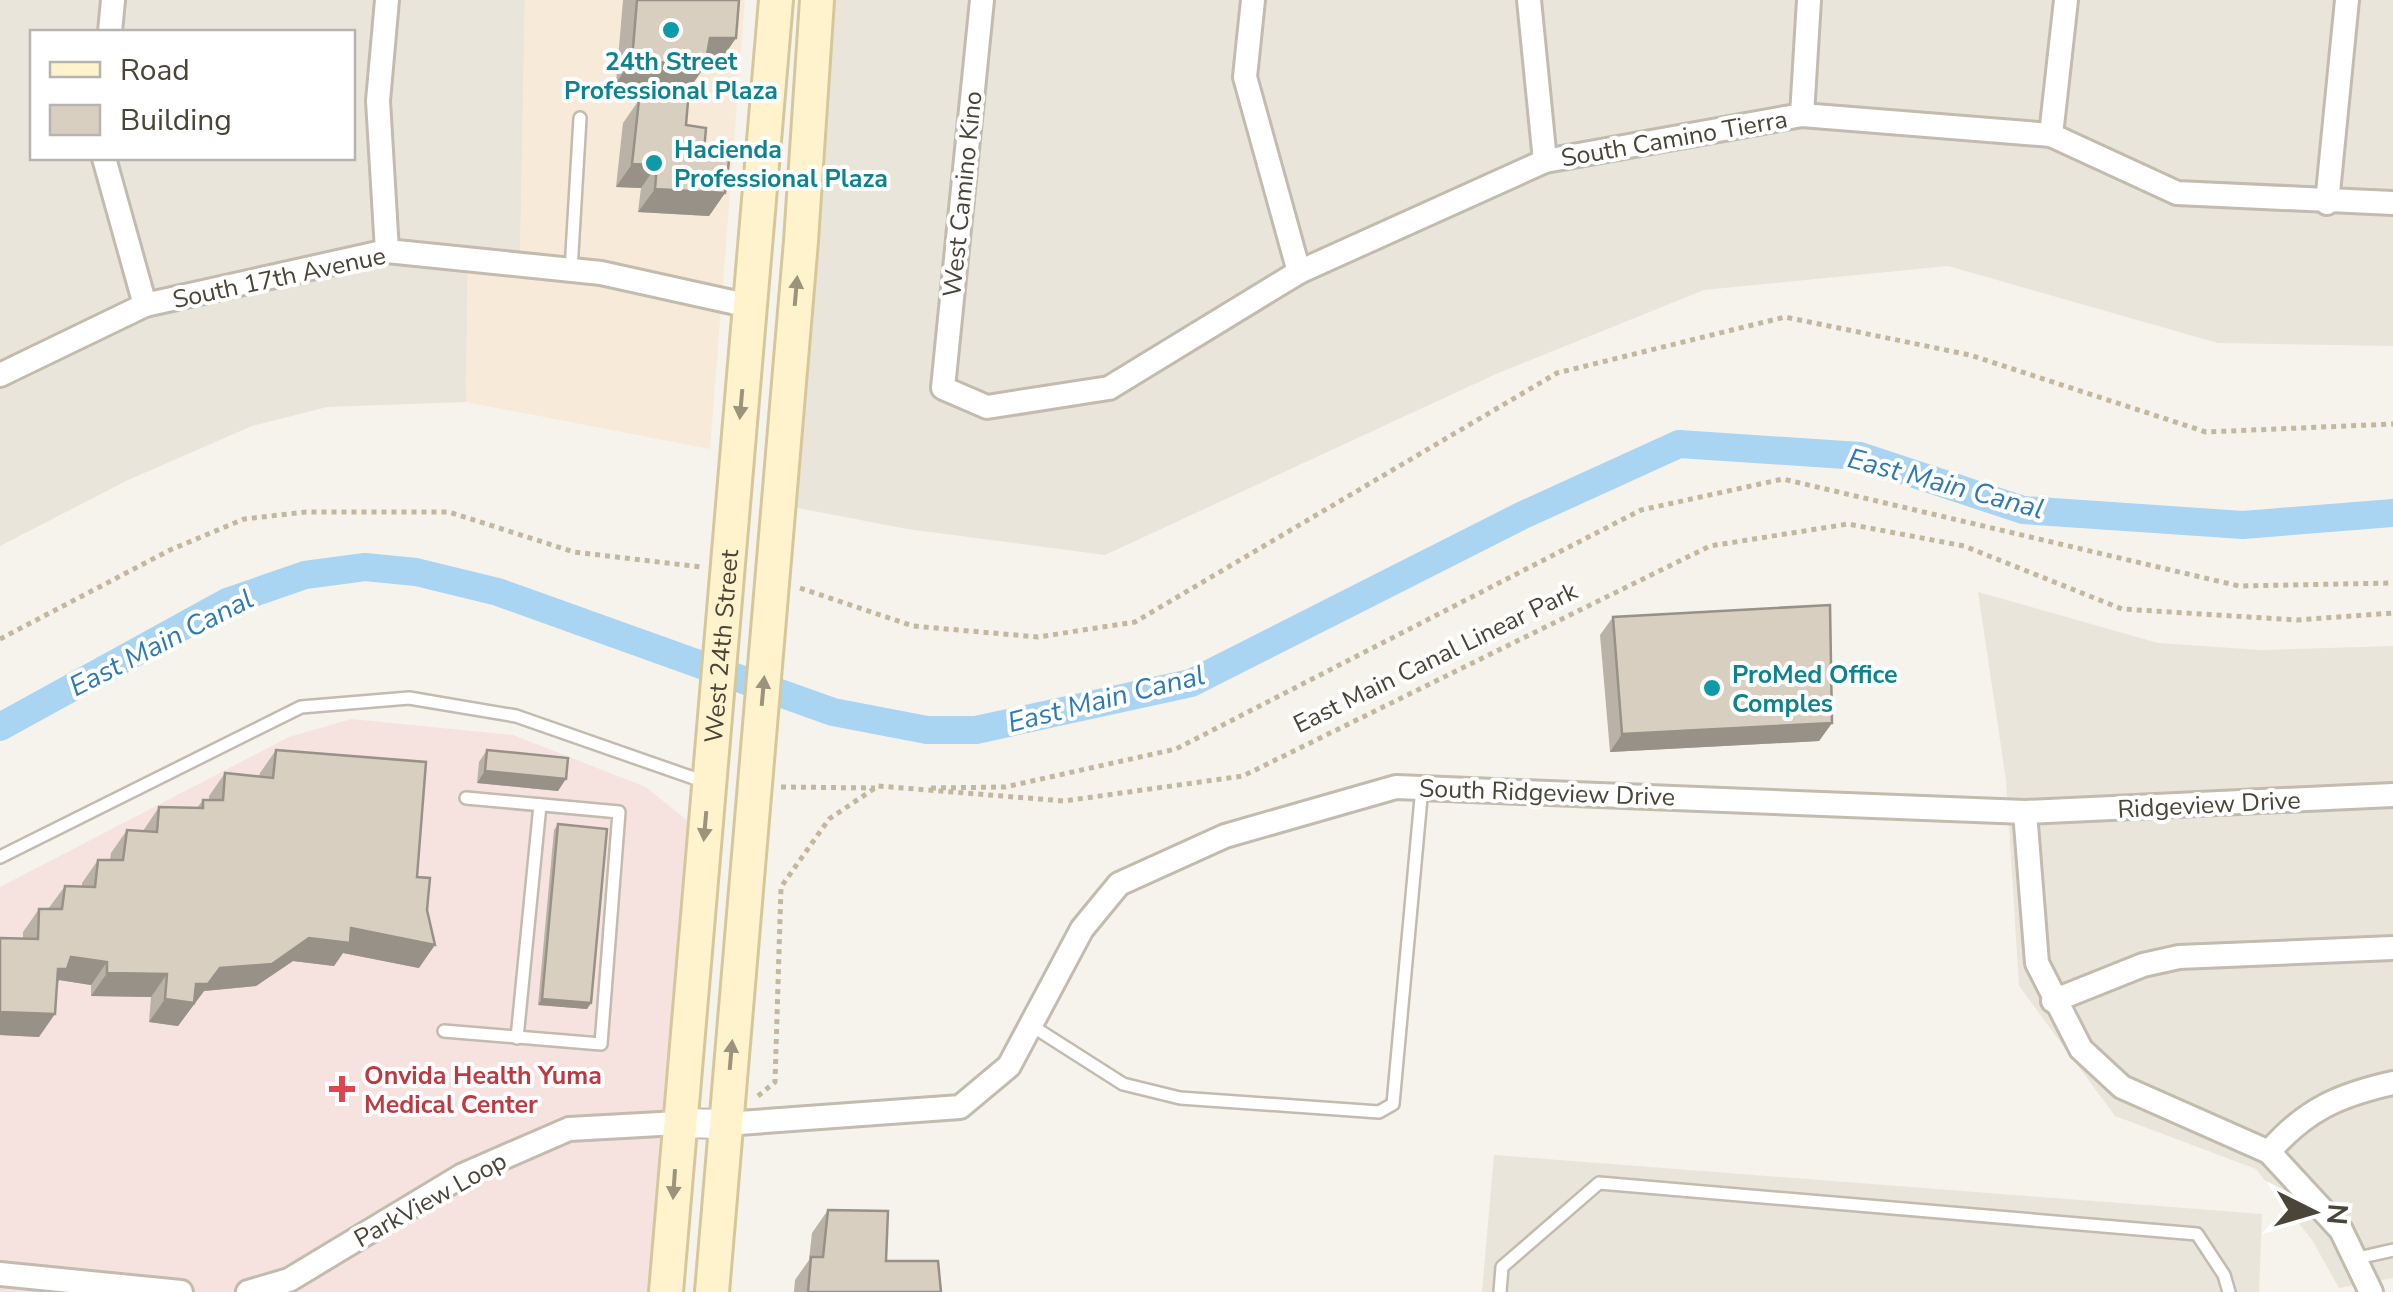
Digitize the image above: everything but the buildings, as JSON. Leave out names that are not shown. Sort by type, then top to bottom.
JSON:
[{"type":"main road","name":"West 24th Street","points":[[666,1292],[776,0]]},
{"type":"main road","name":"West 24th Street","points":[[712,1292],[816,0]]},
{"type":"main road","points":[[750,306],[768,319],[773,336],[765,462],[777,504]]},
{"type":"street","points":[[110,30],[113,0]]},
{"type":"street","points":[[386,0],[378,102],[388,252]]},
{"type":"street","name":"West Camino Kino","points":[[943,388],[982,0]]},
{"type":"street","points":[[1253,0],[1246,77],[1300,272]]},
{"type":"street","points":[[1529,0],[1544,161]]},
{"type":"street","points":[[1802,116],[1808,0]]},
{"type":"street","points":[[2051,135],[2066,0]]},
{"type":"street","points":[[2327,203],[2347,0]]},
{"type":"street","name":"South Camino Tierra","points":[[943,388],[987,406],[1109,388],[1300,272],[1544,161],[1802,116],[2051,135],[2177,193],[2327,203],[2393,202]]},
{"type":"street","points":[[105,160],[145,304]]},
{"type":"street","name":"South 17th Avenue","points":[[0,375],[145,304],[388,252],[571,270],[750,306]]},
{"type":"street","name":"South Ridgeview Drive","points":[[725,1124],[960,1107],[1009,1066],[1082,929],[1120,884],[1225,836],[1396,787],[2025,812]]},
{"type":"street","name":"Ridgeview Drive","points":[[2025,812],[2393,795]]},
{"type":"street","points":[[2025,812],[2036,963],[2052,1001],[2081,1048],[2122,1087],[2269,1152],[2341,1230],[2358,1258],[2371,1292]]},
{"type":"street","points":[[2052,1001],[2143,965],[2179,957],[2393,948]]},
{"type":"street","points":[[2269,1152],[2294,1123],[2324,1102],[2393,1083]]},
{"type":"street","points":[[678,1123],[725,1124]]},
{"type":"street","name":"ParkView Loop","points":[[248,1292],[292,1286],[463,1175],[568,1129],[678,1123]]},
{"type":"street","points":[[8,1280],[182,1292]]},
{"type":"lane","points":[[571,270],[580,118]]},
{"type":"lane","points":[[0,857],[301,707],[409,698],[516,716],[708,783]]},
{"type":"lane","points":[[1032,1026],[1123,1084],[1180,1098],[1379,1112],[1393,1104],[1422,786]]},
{"type":"lane","points":[[444,1031],[600,1044],[619,812],[466,798]]},
{"type":"lane","points":[[517,1038],[540,805]]},
{"type":"lane","points":[[1500,1292],[1502,1267],[1599,1184],[2197,1234],[2224,1275],[2229,1292]]},
{"type":"lane","points":[[2358,1258],[2393,1250]]},
{"type":"path","points":[[772,579],[912,626],[1038,637],[1136,622],[1556,374],[1785,317],[1970,355],[2206,432],[2393,424]]},
{"type":"path","points":[[755,787],[1005,788],[1176,749],[1640,510],[1783,479],[2239,586],[2393,583]]},
{"type":"path","points":[[0,639],[170,550],[244,519],[306,512],[448,512],[574,552],[727,570]]},
{"type":"path","name":"East Main Canal Linear Park","points":[[725,1124],[776,1082],[781,887],[828,819],[878,786],[1064,800],[1243,776],[1710,546],[1848,524],[1964,546],[2122,608],[2297,620],[2393,613]]},
{"type":"shaded area","points":[[0,0],[525,0],[520,265],[468,260],[466,402],[327,407],[252,426],[128,480],[0,546]]},
{"type":"shaded area","points":[[525,0],[745,0],[710,449],[466,402],[468,260],[520,264]]},
{"type":"shaded area","points":[[834,0],[2393,0],[2393,346],[2218,343],[1948,266],[1704,290],[1496,374],[1105,555],[907,529],[777,504]]},
{"type":"shaded area","points":[[1978,592],[2158,643],[2261,650],[2393,646],[2393,1278],[2339,1288],[2312,1240],[2256,1169],[2115,1116],[2019,986],[2006,780]]},
{"type":"shaded area","name":"Onvida Health Yuma Medical Center","points":[[351,719],[513,735],[646,787],[704,834],[670,1292],[0,1292],[0,887],[289,737]]},
{"type":"shaded area","points":[[1494,1155],[2262,1214],[2259,1292],[1482,1292]]},
{"type":"waterway","name":"East Main Canal","points":[[0,727],[227,602],[305,575],[365,567],[416,572],[498,592],[833,712],[927,730],[976,730],[1191,683],[1521,516],[1679,444],[1860,456],[2023,510],[2243,525],[2393,513]]},
{"type":"place","name":"24th Street Professional Plaza","points":[[671,30]]},
{"type":"place","name":"Hacienda Professional Plaza","points":[[654,163]]},
{"type":"place","name":"ProMed Office Comples","points":[[1712,688]]},
{"type":"place","name":"Onvida Health Yuma Medical Center","points":[[342,1089]]}]
